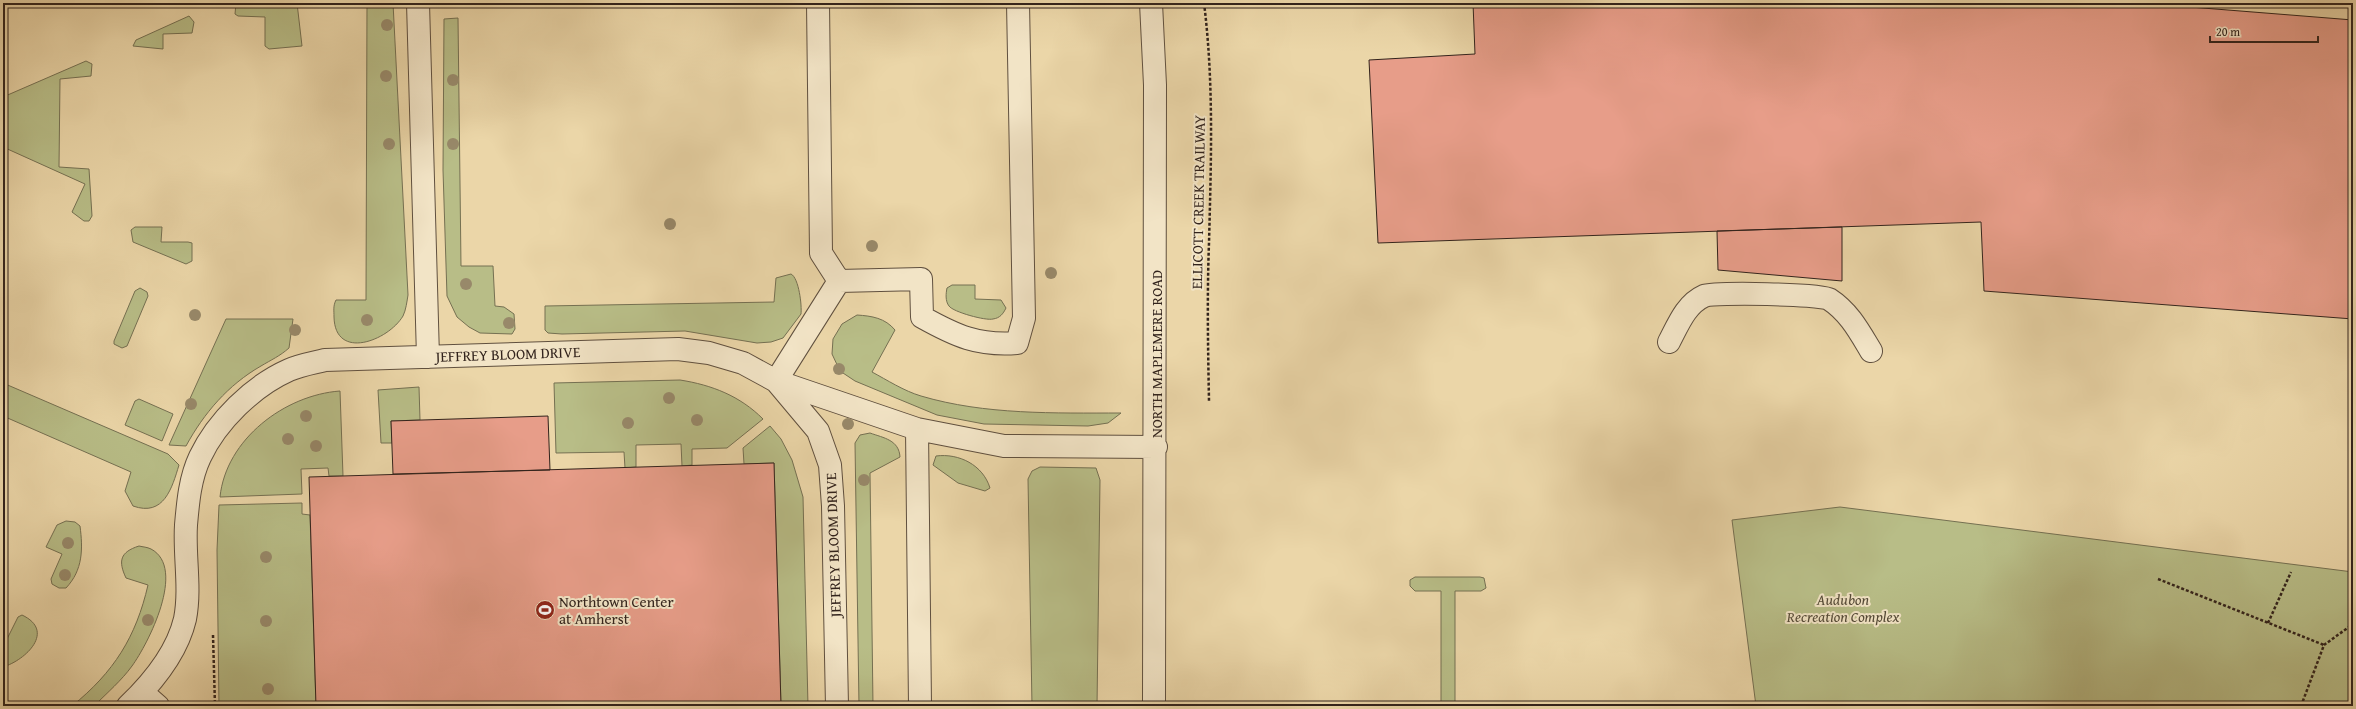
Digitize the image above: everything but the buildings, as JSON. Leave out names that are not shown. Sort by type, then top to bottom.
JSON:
[{"type":"street","points":[[418,3],[428,357]]},
{"type":"street","points":[[818,3],[821,253],[839,281]]},
{"type":"street","points":[[839,281],[921,279],[922,317],[952,334],[993,345],[1017,343],[1024,318],[1018,3]]},
{"type":"street","name":"NORTH MAPLEMERE ROAD","points":[[1151,3],[1155,85],[1156,447],[1154,706]]},
{"type":"street","points":[[839,281],[776,381],[917,429],[1004,446],[1156,447]]},
{"type":"street","points":[[1669,342],[1687,309],[1704,296],[1723,292],[1827,298],[1848,314],[1871,351]]},
{"type":"street","name":"JEFFREY BLOOM DRIVE","points":[[142,701],[175,649],[185,618],[187,583],[186,527],[190,488],[200,458],[215,431],[237,408],[265,384],[290,369],[324,360],[678,349],[709,353],[743,363],[776,381],[818,431],[830,465],[833,506],[837,706]]},
{"type":"street","points":[[917,429],[920,706]]},
{"type":"path","name":"ELLICOTT CREEK TRAILWAY","points":[[1204,3],[1209,42],[1212,125],[1207,302],[1209,401]]},
{"type":"path","points":[[2268,623],[2291,572]]},
{"type":"path","points":[[2158,579],[2324,645]]},
{"type":"path","points":[[2301,706],[2324,645],[2353,624]]},
{"type":"path","points":[[213,628],[215,706]]},
{"type":"green space","points":[[236,3],[297,3],[302,46],[269,49],[265,46],[265,17],[238,16],[235,14]]},
{"type":"green space","points":[[367,3],[393,3],[408,295],[404,314],[396,325],[375,339],[352,343],[343,339],[337,331],[334,317],[334,304],[336,300],[366,300]]},
{"type":"green space","points":[[189,16],[194,22],[192,33],[163,34],[163,49],[133,46],[136,40]]},
{"type":"green space","points":[[458,18],[461,266],[493,266],[495,306],[504,307],[514,314],[515,329],[512,334],[480,333],[469,327],[457,317],[447,296],[443,170],[444,19]]},
{"type":"green space","points":[[86,61],[92,64],[91,76],[60,79],[59,167],[89,169],[92,216],[89,221],[84,221],[72,212],[85,184],[3,147],[3,97]]},
{"type":"green space","points":[[135,227],[162,227],[161,242],[192,243],[192,261],[186,264],[133,242],[131,230]]},
{"type":"green space","points":[[791,274],[798,286],[801,314],[783,338],[771,342],[757,343],[685,331],[562,334],[548,333],[545,330],[545,306],[774,302],[776,278]]},
{"type":"green space","points":[[952,285],[975,285],[975,299],[1001,300],[1006,308],[999,317],[989,319],[970,316],[957,311],[949,306],[946,299],[947,288]]},
{"type":"green space","points":[[140,288],[147,292],[148,296],[127,346],[122,348],[114,344],[114,341],[135,291]]},
{"type":"green space","points":[[857,315],[878,318],[883,320],[895,330],[872,372],[915,394],[970,407],[995,410],[1046,413],[1121,413],[1108,423],[1088,426],[984,424],[937,415],[855,381],[840,371],[832,354],[833,339],[842,324]]},
{"type":"green space","points":[[226,319],[293,319],[289,348],[279,356],[249,374],[228,391],[209,411],[186,446],[169,445]]},
{"type":"green space","points":[[680,380],[714,388],[725,393],[745,404],[763,419],[727,448],[692,449],[692,465],[682,466],[681,444],[636,445],[636,467],[625,468],[624,452],[556,453],[554,383]]},
{"type":"green space","points":[[3,383],[168,454],[179,465],[170,491],[159,504],[152,507],[144,508],[133,506],[125,491],[131,472],[3,416]]},
{"type":"green space","points":[[419,387],[420,420],[391,421],[392,443],[381,443],[378,390]]},
{"type":"green space","points":[[340,391],[343,476],[329,476],[328,468],[301,469],[302,494],[220,497],[225,476],[234,457],[246,439],[262,424],[279,411],[299,401],[319,394]]},
{"type":"green space","points":[[139,399],[173,414],[162,441],[125,425],[135,401]]},
{"type":"green space","points":[[770,426],[781,439],[792,460],[803,497],[808,706],[781,706],[774,463],[744,464],[743,448]]},
{"type":"green space","points":[[870,433],[890,440],[894,443],[899,451],[900,457],[870,473],[873,706],[859,706],[855,443],[860,435]]},
{"type":"green space","points":[[936,456],[953,456],[969,462],[982,473],[990,488],[985,491],[958,483],[933,465]]},
{"type":"green space","points":[[1040,467],[1096,468],[1100,480],[1097,706],[1032,706],[1028,479],[1032,471]]},
{"type":"green space","points":[[302,503],[302,514],[310,515],[316,706],[219,706],[217,550],[219,505]]},
{"type":"green space","name":"Audubon Recreation Complex","points":[[1840,507],[2353,572],[2353,706],[1756,706],[1732,520]]},
{"type":"green space","points":[[66,521],[75,522],[80,526],[81,551],[79,567],[72,581],[66,588],[59,588],[52,584],[51,579],[62,554],[46,547],[57,525]]},
{"type":"green space","points":[[139,546],[151,549],[161,559],[165,572],[165,589],[155,624],[132,666],[94,706],[72,706],[100,680],[111,666],[130,637],[137,621],[148,585],[126,578],[122,567],[122,558],[128,551]]},
{"type":"green space","points":[[1415,577],[1484,578],[1486,588],[1481,591],[1455,591],[1455,706],[1441,706],[1441,591],[1415,591],[1410,586],[1410,580]]},
{"type":"green space","points":[[22,615],[32,622],[37,629],[37,637],[28,652],[12,663],[3,667],[3,638],[7,639],[18,617]]},
{"type":"place","name":"Northtown Center at Amherst","points":[[545,610]]}]
